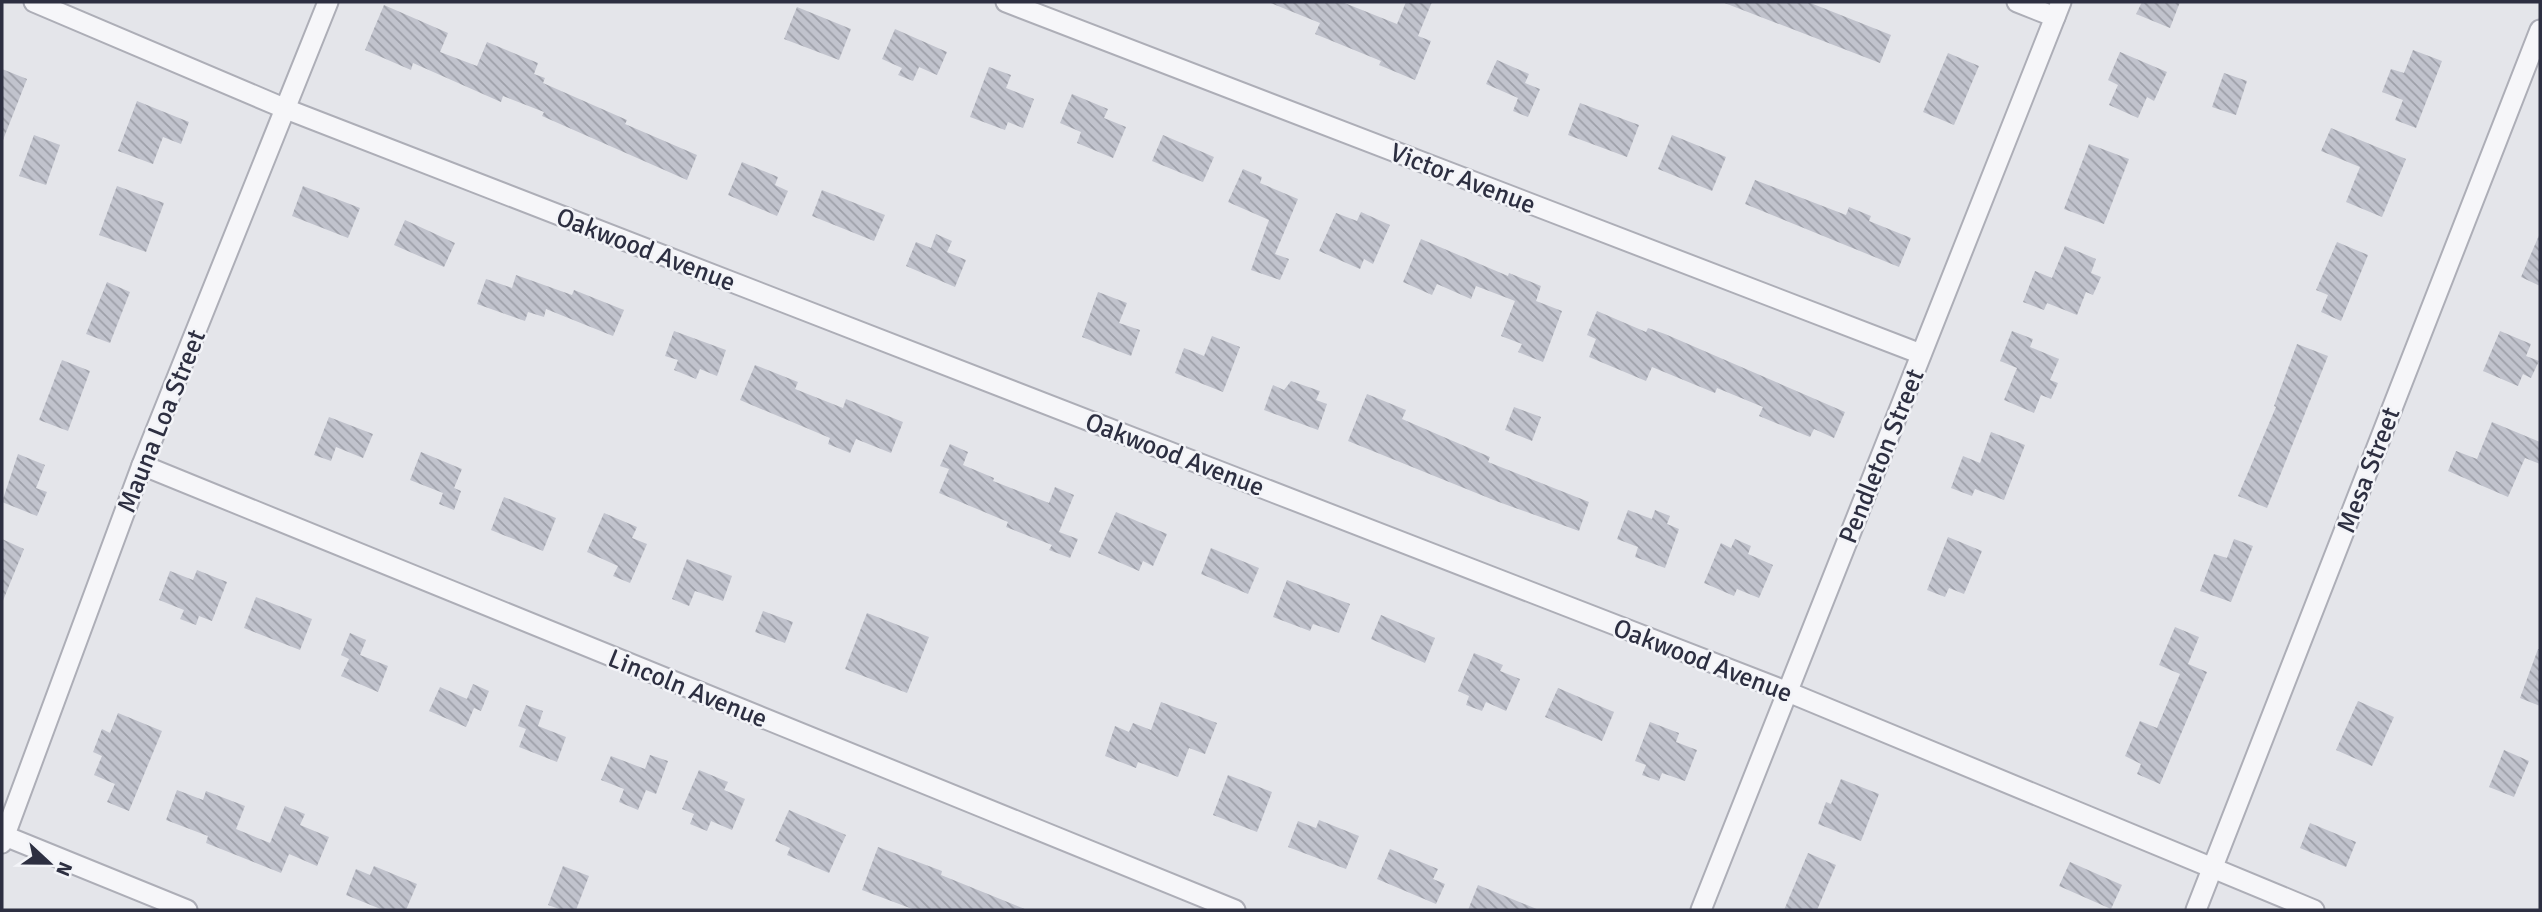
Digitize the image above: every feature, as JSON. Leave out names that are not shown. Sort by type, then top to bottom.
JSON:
[{"type":"street","name":"Oakwood Avenue","points":[[34,2],[286,109],[1788,692],[2314,910]]},
{"type":"street","name":"Mauna Loa Street","points":[[3,839],[142,465],[328,2]]},
{"type":"street","name":"Victor Avenue","points":[[1006,2],[1921,354]]},
{"type":"street","points":[[2017,2],[2058,9]]},
{"type":"street","name":"Pendleton Street","points":[[1701,910],[2058,9]]},
{"type":"street","name":"Mesa Street","points":[[2196,910],[2540,30]]},
{"type":"street","name":"Lincoln Avenue","points":[[142,465],[1235,910]]},
{"type":"street","points":[[3,839],[187,910]]},
{"type":"building","points":[[1268,2],[1342,2],[1397,24],[1406,2],[1432,2],[1418,36],[1431,41],[1415,80],[1379,65],[1381,61],[1315,34],[1320,23]]},
{"type":"building","points":[[1722,2],[1808,2],[1891,35],[1880,63]]},
{"type":"building","points":[[2142,2],[2180,2],[2170,28],[2136,14]]},
{"type":"building","points":[[384,5],[448,33],[440,52],[477,66],[487,42],[538,63],[534,74],[545,78],[543,83],[627,120],[625,124],[697,155],[687,180],[542,116],[544,112],[503,96],[501,102],[413,63],[411,70],[365,50]]},
{"type":"building","points":[[797,7],[851,29],[839,60],[784,39]]},
{"type":"building","points":[[895,29],[947,52],[937,75],[919,67],[913,81],[898,75],[902,68],[882,59]]},
{"type":"building","points":[[2413,50],[2442,61],[2416,128],[2395,120],[2403,100],[2382,92],[2391,69],[2404,73]]},
{"type":"building","points":[[2120,52],[2167,72],[2154,101],[2147,97],[2138,118],[2109,105],[2118,85],[2108,80]]},
{"type":"building","points":[[1948,53],[1979,66],[1954,125],[1923,112]]},
{"type":"building","points":[[1497,60],[1529,74],[1525,83],[1540,89],[1528,117],[1513,111],[1518,98],[1486,84]]},
{"type":"building","points":[[989,67],[1011,75],[1006,88],[1034,99],[1023,128],[1008,122],[1005,130],[970,117]]},
{"type":"building","points":[[2,69],[27,79],[3,140],[2,140]]},
{"type":"building","points":[[2224,73],[2247,81],[2236,115],[2212,107]]},
{"type":"building","points":[[1072,94],[1108,109],[1104,118],[1126,127],[1113,158],[1077,143],[1081,132],[1060,123]]},
{"type":"building","points":[[137,101],[189,122],[181,144],[163,137],[153,164],[118,151]]},
{"type":"building","points":[[1580,103],[1639,125],[1627,157],[1568,135]]},
{"type":"building","points":[[2331,128],[2406,159],[2382,217],[2346,202],[2360,167],[2321,151]]},
{"type":"building","points":[[34,135],[60,145],[46,185],[19,176]]},
{"type":"building","points":[[1163,135],[1214,157],[1203,182],[1152,161]]},
{"type":"building","points":[[1672,135],[1726,157],[1712,191],[1658,169]]},
{"type":"building","points":[[2089,144],[2129,159],[2104,224],[2064,209]]},
{"type":"building","points":[[742,162],[778,177],[775,185],[788,191],[777,216],[728,195]]},
{"type":"building","points":[[1243,169],[1262,177],[1260,183],[1298,199],[1275,254],[1289,259],[1280,280],[1251,270],[1269,220],[1228,202]]},
{"type":"building","points":[[1755,180],[1846,215],[1849,207],[1871,216],[1869,221],[1911,238],[1899,267],[1745,204]]},
{"type":"building","points":[[117,186],[164,203],[146,252],[99,235]]},
{"type":"building","points":[[303,186],[360,208],[348,238],[292,216]]},
{"type":"building","points":[[822,190],[885,215],[874,241],[812,216]]},
{"type":"building","points":[[1361,212],[1390,225],[1373,264],[1364,259],[1360,269],[1319,251],[1336,213],[1357,221]]},
{"type":"building","points":[[405,220],[455,243],[444,267],[394,245]]},
{"type":"building","points":[[2540,233],[2540,286],[2521,277]]},
{"type":"building","points":[[936,234],[952,241],[947,252],[966,260],[955,287],[906,266],[916,242],[931,248]]},
{"type":"building","points":[[1421,239],[1508,276],[1509,273],[1541,286],[1536,301],[1562,311],[1543,362],[1518,352],[1522,344],[1501,336],[1515,301],[1476,286],[1471,299],[1437,284],[1432,295],[1403,282]]},
{"type":"building","points":[[2337,242],[2368,255],[2341,321],[2321,312],[2328,295],[2316,290]]},
{"type":"building","points":[[2065,246],[2096,259],[2091,273],[2101,277],[2093,295],[2086,292],[2077,315],[2047,303],[2044,310],[2023,302],[2035,271],[2052,278]]},
{"type":"building","points":[[516,275],[572,295],[574,290],[624,310],[613,336],[546,309],[544,317],[528,312],[525,321],[477,304],[486,279],[512,288]]},
{"type":"building","points":[[107,282],[130,292],[110,343],[86,334]]},
{"type":"building","points":[[1098,292],[1127,303],[1119,323],[1140,330],[1131,356],[1082,337]]},
{"type":"building","points":[[1597,311],[1646,332],[1648,328],[1665,334],[1845,412],[1834,438],[1814,429],[1810,437],[1759,416],[1763,407],[1717,388],[1715,393],[1652,367],[1646,381],[1589,357],[1596,339],[1587,335]]},
{"type":"building","points":[[674,331],[726,350],[717,376],[700,369],[696,379],[674,370],[678,360],[665,356]]},
{"type":"building","points":[[2012,331],[2033,339],[2030,347],[2059,359],[2050,380],[2058,383],[2051,399],[2041,395],[2034,413],[2004,400],[2017,368],[2000,361]]},
{"type":"building","points":[[2500,331],[2531,344],[2526,356],[2539,361],[2531,378],[2523,374],[2518,386],[2483,371]]},
{"type":"building","points":[[1212,336],[1240,347],[1223,392],[1175,373],[1184,348],[1204,356]]},
{"type":"building","points":[[2297,344],[2328,356],[2267,508],[2238,496],[2276,407],[2274,406]]},
{"type":"building","points":[[62,360],[90,371],[68,431],[39,420]]},
{"type":"building","points":[[755,365],[798,382],[795,389],[843,408],[846,399],[903,422],[891,453],[856,439],[850,453],[828,444],[830,438],[740,400]]},
{"type":"building","points":[[1291,381],[1320,391],[1316,400],[1327,404],[1318,430],[1264,410],[1273,385],[1284,390]]},
{"type":"building","points":[[1367,394],[1406,410],[1402,419],[1490,457],[1488,462],[1589,502],[1579,531],[1496,501],[1348,441]]},
{"type":"building","points":[[1514,407],[1541,417],[1532,441],[1505,430]]},
{"type":"building","points":[[329,417],[373,434],[363,458],[336,447],[331,461],[314,455]]},
{"type":"building","points":[[2492,422],[2540,442],[2540,464],[2525,458],[2508,497],[2448,471],[2456,451],[2477,459]]},
{"type":"building","points":[[1991,432],[2025,445],[2004,500],[1975,489],[1972,496],[1951,488],[1963,456],[1980,463]]},
{"type":"building","points":[[950,444],[968,452],[963,465],[994,478],[993,481],[1049,503],[1055,487],[1074,495],[1059,532],[1078,539],[1070,558],[1049,550],[1052,545],[1006,527],[1008,522],[939,493],[949,469],[940,466]]},
{"type":"building","points":[[421,452],[462,469],[454,488],[461,491],[454,510],[439,504],[443,493],[410,480]]},
{"type":"building","points":[[18,454],[45,465],[36,488],[47,492],[37,516],[2,502]]},
{"type":"building","points":[[504,497],[556,518],[543,551],[491,530]]},
{"type":"building","points":[[1628,510],[1652,519],[1655,510],[1670,516],[1667,524],[1679,529],[1665,568],[1635,557],[1638,547],[1617,539]]},
{"type":"building","points":[[1116,512],[1167,534],[1153,566],[1143,561],[1139,571],[1098,553]]},
{"type":"building","points":[[604,513],[637,527],[632,538],[647,544],[630,583],[613,576],[618,566],[587,552]]},
{"type":"building","points":[[1948,537],[1982,551],[1964,594],[1949,588],[1945,597],[1927,590]]},
{"type":"building","points":[[2,539],[24,549],[2,603]]},
{"type":"building","points":[[1735,539],[1751,546],[1748,554],[1773,565],[1759,598],[1737,589],[1734,596],[1704,583],[1721,543],[1731,548]]},
{"type":"building","points":[[2234,539],[2253,546],[2231,602],[2200,591],[2214,554],[2227,558]]},
{"type":"building","points":[[1211,548],[1259,568],[1248,594],[1201,574]]},
{"type":"building","points":[[687,559],[732,576],[723,601],[695,591],[689,606],[672,599]]},
{"type":"building","points":[[197,570],[227,582],[212,621],[199,616],[196,625],[180,619],[184,610],[159,600],[170,571],[193,580]]},
{"type":"building","points":[[1287,580],[1350,604],[1339,633],[1313,624],[1310,631],[1273,617]]},
{"type":"building","points":[[256,597],[312,619],[300,650],[244,628]]},
{"type":"building","points":[[763,611],[793,622],[785,643],[755,632]]},
{"type":"building","points":[[867,613],[929,637],[907,693],[845,669]]},
{"type":"building","points":[[1381,615],[1435,638],[1425,663],[1371,639]]},
{"type":"building","points":[[2175,627],[2199,637],[2188,664],[2207,672],[2160,784],[2137,774],[2141,764],[2125,756],[2140,721],[2157,728],[2180,674],[2159,665]]},
{"type":"building","points":[[350,633],[366,640],[360,655],[388,666],[378,692],[341,676],[349,659],[341,655]]},
{"type":"building","points":[[2540,649],[2540,706],[2520,698]]},
{"type":"building","points":[[1474,653],[1503,665],[1500,671],[1520,679],[1506,711],[1486,702],[1482,711],[1466,705],[1469,696],[1458,691]]},
{"type":"building","points":[[473,684],[489,691],[481,711],[474,708],[466,727],[429,711],[440,687],[467,699]]},
{"type":"building","points":[[1558,688],[1614,712],[1602,741],[1545,717]]},
{"type":"building","points":[[2358,701],[2394,717],[2372,766],[2336,750]]},
{"type":"building","points":[[1161,702],[1217,723],[1205,754],[1189,748],[1178,777],[1138,762],[1136,768],[1105,756],[1115,726],[1129,732],[1133,723],[1151,730]]},
{"type":"building","points":[[526,705],[543,711],[538,726],[566,737],[557,762],[519,747],[526,729],[518,726]]},
{"type":"building","points":[[118,713],[162,731],[129,811],[107,802],[115,784],[94,775],[102,756],[93,752],[102,729],[110,733]]},
{"type":"building","points":[[1650,722],[1679,733],[1676,742],[1697,750],[1685,781],[1662,773],[1659,781],[1642,775],[1646,765],[1635,761]]},
{"type":"building","points":[[2504,750],[2529,761],[2514,797],[2489,787]]},
{"type":"building","points":[[650,755],[668,761],[656,794],[646,790],[638,810],[619,802],[624,789],[601,780],[611,756],[645,769]]},
{"type":"building","points":[[699,770],[728,782],[724,790],[745,799],[732,830],[711,821],[707,831],[690,824],[694,814],[682,809]]},
{"type":"building","points":[[1228,775],[1272,792],[1257,832],[1213,815]]},
{"type":"building","points":[[1841,779],[1879,794],[1861,841],[1818,824],[1826,802],[1831,804]]},
{"type":"building","points":[[177,790],[203,800],[206,791],[245,806],[236,829],[270,843],[285,806],[305,814],[300,825],[329,837],[317,866],[289,854],[281,873],[206,843],[208,836],[166,820]]},
{"type":"building","points":[[789,810],[846,835],[829,873],[787,855],[790,848],[775,841]]},
{"type":"building","points":[[1319,820],[1359,836],[1346,869],[1288,847],[1298,821],[1316,828]]},
{"type":"building","points":[[2310,823],[2356,842],[2346,867],[2300,848]]},
{"type":"building","points":[[878,847],[942,871],[941,875],[1027,910],[915,910],[862,890]]},
{"type":"building","points":[[1390,849],[1438,869],[1433,879],[1445,884],[1436,904],[1377,879]]},
{"type":"building","points":[[1808,853],[1836,865],[1817,910],[1784,910]]},
{"type":"building","points":[[2070,862],[2122,885],[2111,909],[2059,886]]},
{"type":"building","points":[[374,866],[417,884],[406,910],[383,910],[346,895],[356,869],[370,875]]},
{"type":"building","points":[[563,866],[589,876],[576,910],[562,910],[548,905]]},
{"type":"building","points":[[1478,885],[1539,910],[1468,910]]}]
